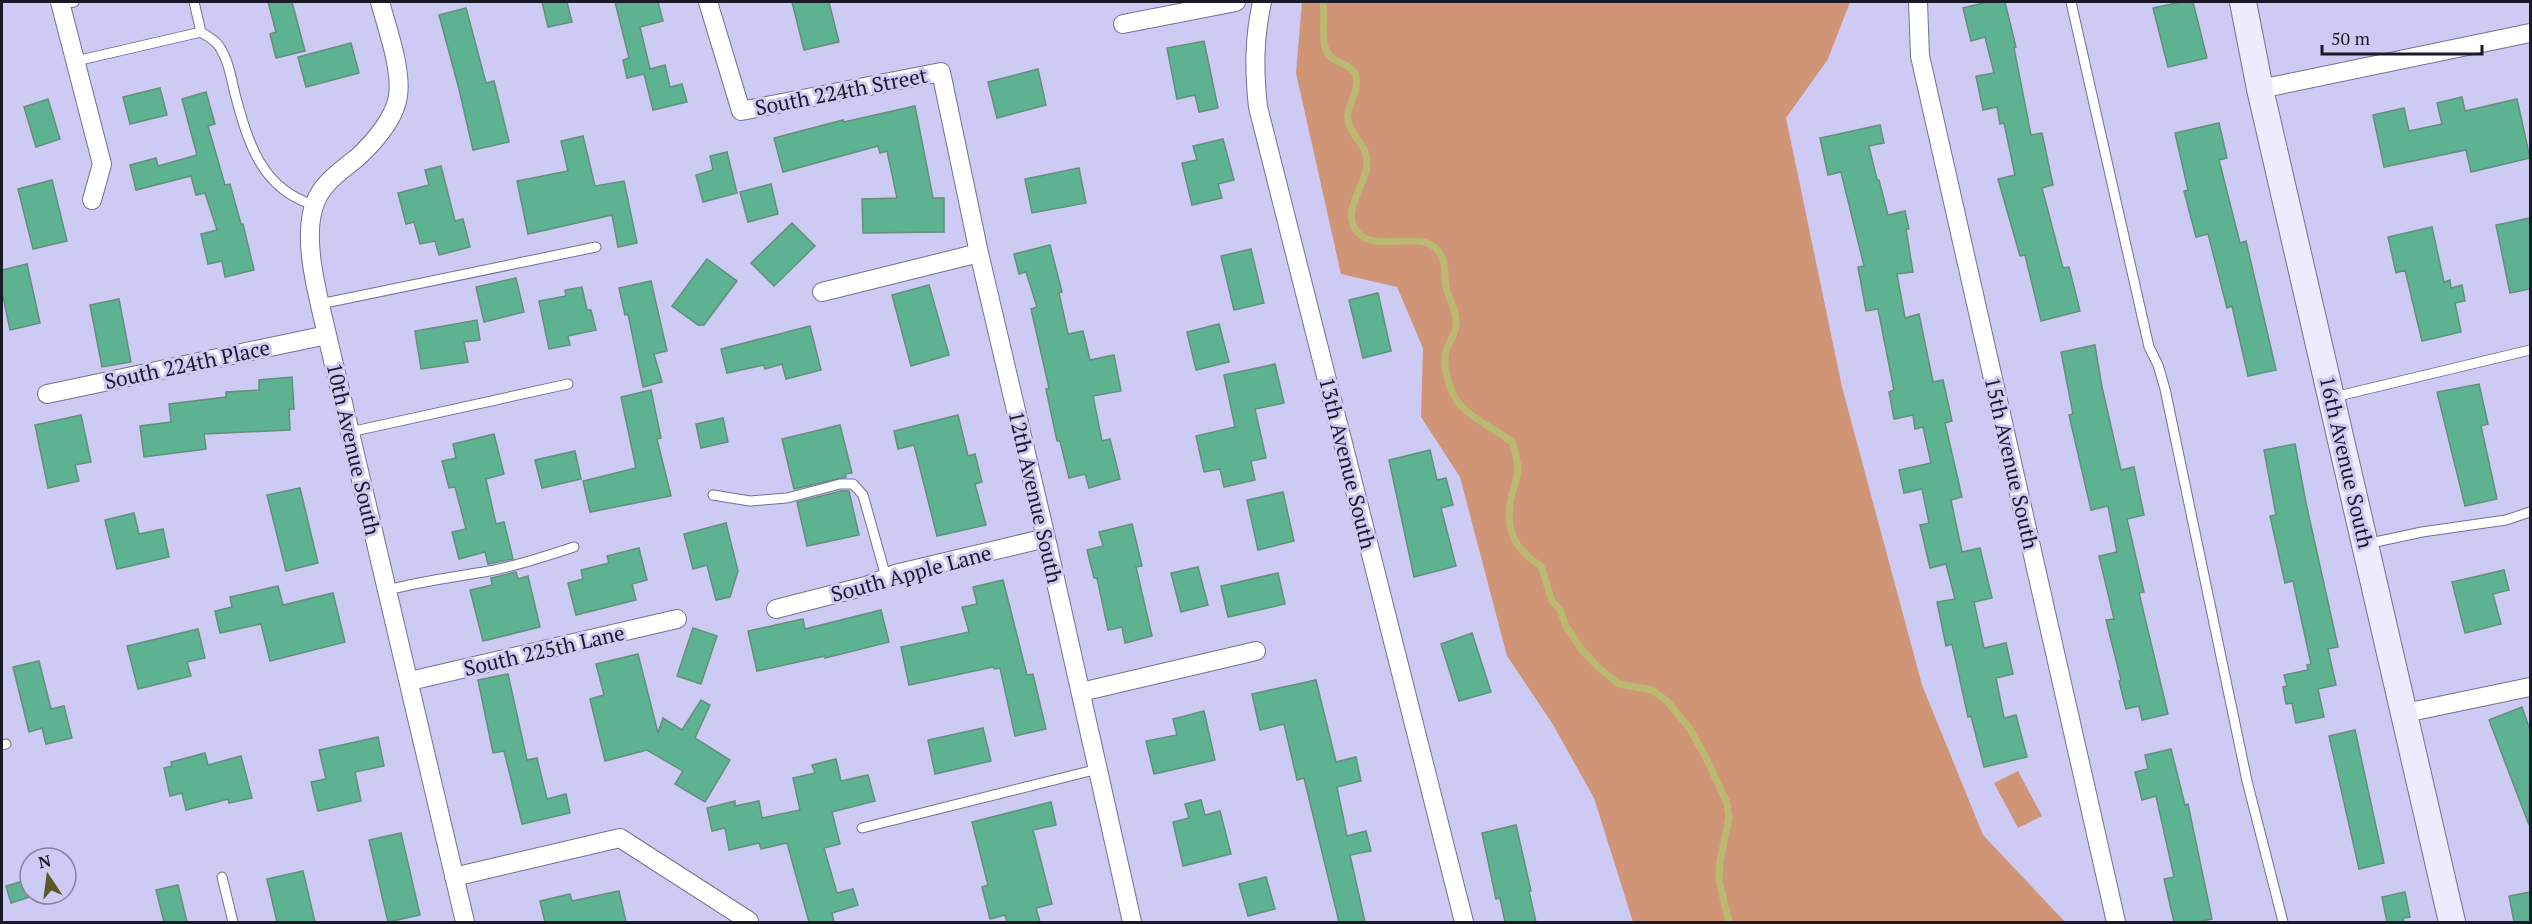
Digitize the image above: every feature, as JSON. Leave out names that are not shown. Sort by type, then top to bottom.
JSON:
[{"type":"street","points":[[65,2],[76,61],[102,164],[92,200]]},
{"type":"street","points":[[314,205],[327,184],[374,140],[395,106],[398,96],[398,77],[380,2]]},
{"type":"street","name":"South 224th Street","points":[[708,2],[741,111],[941,72]]},
{"type":"street","points":[[1123,24],[1236,2]]},
{"type":"street","name":"13th Avenue South","points":[[1262,2],[1256,31],[1254,65],[1258,107],[1464,922]]},
{"type":"street","name":"15th Avenue South","points":[[1918,2],[1920,56],[2116,922]]},
{"type":"street","name":"16th Avenue South","points":[[2242,2],[2260,89],[2452,922]]},
{"type":"street","points":[[2260,89],[2530,33]]},
{"type":"street","name":"12th Avenue South","points":[[941,72],[979,253],[1132,922]]},
{"type":"street","name":"10th Avenue South","points":[[314,205],[311,248],[320,304],[465,922]]},
{"type":"street","points":[[822,291],[979,253]]},
{"type":"street","name":"South 224th Place","points":[[48,394],[327,335]]},
{"type":"street","name":"South Apple Lane","points":[[776,609],[866,586],[886,577],[1046,538]]},
{"type":"street","name":"South 225th Lane","points":[[410,681],[678,619]]},
{"type":"street","points":[[1081,692],[1256,651]]},
{"type":"street","points":[[2405,713],[2530,687]]},
{"type":"street","points":[[454,877],[620,838],[749,921]]},
{"type":"lane","points":[[194,2],[201,32],[218,44],[226,58],[248,139],[261,168],[294,199],[314,205]]},
{"type":"lane","points":[[2072,2],[2149,347],[2158,365],[2165,389],[2247,781],[2283,922]]},
{"type":"lane","points":[[76,61],[201,32]]},
{"type":"lane","points":[[320,304],[596,247]]},
{"type":"lane","points":[[2332,398],[2530,350]]},
{"type":"lane","points":[[350,432],[568,384]]},
{"type":"lane","points":[[713,495],[750,501],[787,498],[840,484],[854,484],[863,495],[886,577]]},
{"type":"lane","points":[[2366,544],[2422,532],[2506,520],[2530,512]]},
{"type":"lane","points":[[388,590],[422,581],[490,571],[529,562],[574,547]]},
{"type":"lane","points":[[862,828],[1098,769]]},
{"type":"lane","points":[[222,877],[233,922]]},
{"type":"shaded area","points":[[1302,2],[1850,2],[1828,59],[1786,118],[1842,387],[1922,685],[1983,835],[2065,922],[1633,922],[1594,798],[1552,723],[1507,656],[1460,477],[1421,417],[1423,348],[1397,287],[1341,274],[1296,73]]},
{"type":"shaded area","points":[[2018,771],[2042,816],[2018,828],[1994,783]]},
{"type":"building","points":[[268,2],[292,2],[305,51],[276,58],[270,34],[276,32]]},
{"type":"building","points":[[542,2],[567,2],[572,22],[548,27]]},
{"type":"building","points":[[615,2],[658,2],[663,21],[640,27],[650,69],[665,65],[670,87],[682,84],[687,102],[653,110],[644,74],[627,78],[623,60],[629,58]]},
{"type":"building","points":[[792,2],[829,2],[839,42],[804,50]]},
{"type":"building","points":[[1987,2],[2005,2],[2016,47],[2014,48],[2031,135],[2042,133],[2053,185],[2042,188],[2063,268],[2069,267],[2080,311],[2041,321],[2025,255],[2020,256],[1998,179],[2015,175],[2004,123],[2000,124],[1997,107],[1983,110],[1976,76],[1994,73],[1985,37],[1971,41],[1963,8]]},
{"type":"building","points":[[2193,2],[2207,58],[2168,67],[2153,8]]},
{"type":"building","points":[[466,8],[486,83],[494,81],[509,142],[473,150],[439,15]]},
{"type":"building","points":[[1204,41],[1218,108],[1199,112],[1195,95],[1177,99],[1167,48]]},
{"type":"building","points":[[351,43],[359,73],[306,87],[298,57]]},
{"type":"building","points":[[1038,69],[1046,105],[997,118],[988,82]]},
{"type":"building","points":[[160,88],[167,115],[130,124],[123,97]]},
{"type":"building","points":[[206,92],[215,124],[208,126],[225,185],[230,184],[241,224],[243,224],[254,270],[225,277],[222,261],[208,264],[201,234],[217,230],[205,193],[196,195],[191,176],[136,190],[130,165],[156,158],[158,166],[197,155],[182,99]]},
{"type":"building","points":[[2462,97],[2465,111],[2517,99],[2530,158],[2471,172],[2466,150],[2384,167],[2373,115],[2404,108],[2409,131],[2442,124],[2437,103]]},
{"type":"building","points":[[48,99],[60,139],[36,147],[24,107]]},
{"type":"building","points":[[915,106],[933,198],[944,198],[944,232],[863,233],[862,199],[897,198],[887,151],[880,153],[878,146],[783,172],[774,138],[843,120],[844,122]]},
{"type":"building","points":[[2219,123],[2227,158],[2219,160],[2240,243],[2246,241],[2276,370],[2248,376],[2232,306],[2227,308],[2208,234],[2196,237],[2184,191],[2188,190],[2175,133]]},
{"type":"building","points":[[1880,125],[1884,143],[1869,146],[1877,180],[1879,180],[1888,215],[1905,211],[1909,229],[1906,229],[1913,272],[1897,274],[1905,318],[1919,314],[1933,382],[1943,380],[1952,421],[1945,423],[1962,497],[1951,500],[1962,552],[1980,548],[1992,598],[1974,602],[1984,648],[2006,643],[2013,674],[1996,678],[2004,718],[2016,715],[2027,757],[1984,767],[1971,716],[1968,717],[1952,644],[1946,646],[1937,602],[1955,599],[1946,564],[1930,568],[1920,525],[1929,523],[1922,489],[1904,493],[1899,470],[1931,463],[1923,427],[1915,429],[1913,415],[1894,419],[1889,392],[1894,390],[1878,309],[1866,311],[1858,267],[1864,266],[1841,172],[1828,175],[1820,138]]},
{"type":"building","points":[[583,136],[595,186],[624,181],[637,243],[618,247],[612,215],[528,234],[517,181],[568,171],[561,141]]},
{"type":"building","points":[[1223,139],[1234,180],[1218,184],[1222,198],[1192,205],[1182,163],[1197,160],[1193,146]]},
{"type":"building","points":[[727,152],[737,193],[703,202],[696,175],[713,170],[710,156]]},
{"type":"building","points":[[441,166],[455,221],[463,219],[470,247],[439,255],[435,241],[420,244],[414,222],[406,224],[398,193],[429,185],[425,170]]},
{"type":"building","points":[[1079,168],[1086,203],[1032,213],[1025,179]]},
{"type":"building","points":[[52,180],[67,241],[33,249],[18,189]]},
{"type":"building","points":[[771,184],[778,214],[748,222],[740,192]]},
{"type":"building","points":[[2530,218],[2530,289],[2510,293],[2496,225]]},
{"type":"building","points":[[792,223],[815,246],[774,286],[751,263]]},
{"type":"building","points":[[2432,227],[2444,282],[2450,280],[2451,288],[2462,285],[2465,301],[2455,303],[2461,332],[2422,341],[2405,270],[2396,273],[2388,237]]},
{"type":"building","points":[[1050,245],[1062,292],[1059,293],[1068,334],[1083,331],[1090,360],[1114,355],[1121,391],[1093,396],[1102,441],[1110,439],[1120,479],[1089,488],[1085,474],[1069,478],[1060,441],[1057,441],[1046,389],[1049,388],[1031,309],[1037,307],[1026,272],[1019,274],[1014,254]]},
{"type":"building","points":[[1251,249],[1264,303],[1234,310],[1221,256]]},
{"type":"building","points":[[707,259],[737,281],[704,325],[698,325],[672,306]]},
{"type":"building","points":[[27,264],[40,323],[10,330],[2,292],[2,270]]},
{"type":"building","points":[[516,278],[524,312],[484,322],[476,287]]},
{"type":"building","points":[[651,281],[667,351],[654,354],[662,382],[643,387],[628,314],[625,315],[619,288]]},
{"type":"building","points":[[929,285],[949,355],[911,366],[892,295]]},
{"type":"building","points":[[582,287],[587,310],[591,310],[596,330],[568,336],[570,345],[549,349],[539,301],[566,296],[565,290]]},
{"type":"building","points":[[1378,293],[1391,351],[1363,358],[1349,300]]},
{"type":"building","points":[[119,299],[131,362],[102,367],[90,305]]},
{"type":"building","points":[[477,320],[480,340],[464,342],[468,362],[421,369],[415,331]]},
{"type":"building","points":[[1219,324],[1229,362],[1196,370],[1187,332]]},
{"type":"building","points":[[810,326],[821,370],[786,379],[782,364],[765,369],[764,365],[727,373],[721,349]]},
{"type":"building","points":[[2095,345],[2121,470],[2134,467],[2144,515],[2127,519],[2144,592],[2139,593],[2168,714],[2142,720],[2139,706],[2126,709],[2119,681],[2121,680],[2106,620],[2114,619],[2099,556],[2117,552],[2108,506],[2091,510],[2069,415],[2073,414],[2061,352]]},
{"type":"building","points":[[1275,364],[1284,403],[1255,409],[1266,458],[1251,461],[1255,480],[1224,487],[1220,469],[1204,472],[1196,436],[1235,427],[1224,375]]},
{"type":"building","points":[[292,377],[294,409],[289,409],[290,430],[204,434],[206,449],[144,457],[140,426],[171,422],[169,404],[226,397],[226,392],[259,390],[259,380]]},
{"type":"building","points":[[2479,384],[2488,424],[2481,426],[2497,499],[2465,506],[2437,392]]},
{"type":"building","points":[[651,390],[661,438],[657,439],[671,496],[590,512],[583,481],[636,468],[621,397]]},
{"type":"building","points":[[81,415],[91,462],[75,465],[79,481],[48,488],[35,425]]},
{"type":"building","points":[[958,415],[968,456],[975,454],[982,482],[975,484],[986,525],[937,536],[914,445],[898,449],[894,431]]},
{"type":"building","points":[[723,418],[728,442],[701,448],[696,424]]},
{"type":"building","points":[[840,425],[852,473],[845,474],[846,477],[794,489],[782,439]]},
{"type":"building","points":[[494,434],[504,474],[486,479],[496,524],[504,522],[513,559],[488,564],[485,552],[459,559],[452,532],[466,529],[455,487],[449,488],[442,461],[456,458],[453,444]]},
{"type":"building","points":[[2295,444],[2338,647],[2328,649],[2336,685],[2318,689],[2324,717],[2296,723],[2292,703],[2286,704],[2283,687],[2287,686],[2284,675],[2308,670],[2307,665],[2311,664],[2293,581],[2285,583],[2270,516],[2276,515],[2264,450]]},
{"type":"building","points":[[1430,450],[1437,480],[1446,478],[1453,505],[1441,508],[1456,566],[1414,577],[1389,460]]},
{"type":"building","points":[[575,451],[581,479],[542,488],[535,460]]},
{"type":"building","points":[[300,488],[318,563],[286,571],[267,495]]},
{"type":"building","points":[[849,491],[859,535],[807,546],[797,502]]},
{"type":"building","points":[[1283,492],[1294,541],[1258,550],[1247,500]]},
{"type":"building","points":[[134,513],[139,534],[163,529],[169,557],[117,569],[105,520]]},
{"type":"building","points":[[726,523],[738,571],[730,597],[716,600],[707,565],[693,569],[684,534]]},
{"type":"building","points":[[1132,524],[1142,566],[1136,567],[1152,636],[1125,643],[1122,627],[1108,630],[1097,578],[1094,578],[1087,550],[1103,546],[1099,532]]},
{"type":"building","points":[[639,548],[647,580],[632,584],[636,600],[576,615],[568,583],[583,579],[581,570],[609,563],[607,556]]},
{"type":"building","points":[[1198,567],[1208,605],[1181,612],[1171,573]]},
{"type":"building","points":[[2504,570],[2509,590],[2493,594],[2501,624],[2465,633],[2452,582]]},
{"type":"building","points":[[516,572],[518,579],[528,576],[540,627],[483,641],[470,590],[492,585],[491,578]]},
{"type":"building","points":[[1278,573],[1285,604],[1228,617],[1221,586]]},
{"type":"building","points":[[1003,580],[1027,675],[1033,674],[1046,729],[1015,736],[1000,668],[994,669],[993,667],[909,685],[901,647],[969,632],[962,607],[977,604],[973,587]]},
{"type":"building","points":[[278,586],[283,605],[333,593],[345,642],[270,661],[261,624],[220,633],[215,611],[232,607],[230,597]]},
{"type":"building","points":[[881,610],[889,642],[825,658],[825,656],[757,671],[748,631],[803,619],[805,629]]},
{"type":"building","points":[[693,628],[717,636],[701,684],[677,676]]},
{"type":"building","points":[[198,629],[205,658],[187,662],[191,676],[138,689],[127,646]]},
{"type":"building","points":[[1472,633],[1491,692],[1459,701],[1441,644]]},
{"type":"building","points":[[638,654],[658,733],[663,718],[682,730],[701,700],[710,705],[695,738],[730,760],[705,802],[675,784],[683,771],[647,750],[605,761],[590,699],[604,695],[596,664]]},
{"type":"building","points":[[39,661],[51,709],[64,706],[72,738],[46,744],[42,728],[29,732],[13,667]]},
{"type":"building","points":[[508,674],[527,760],[537,758],[547,799],[566,794],[570,813],[522,824],[504,751],[493,753],[478,680]]},
{"type":"building","points":[[1316,680],[1336,762],[1356,757],[1361,781],[1337,787],[1347,836],[1366,831],[1371,851],[1350,855],[1365,922],[1339,922],[1304,778],[1297,780],[1284,724],[1260,730],[1252,694]]},
{"type":"building","points":[[2522,707],[2530,730],[2529,825],[2489,720]]},
{"type":"building","points":[[1204,711],[1215,760],[1154,774],[1146,741],[1177,735],[1173,719]]},
{"type":"building","points":[[983,728],[991,761],[935,774],[928,740]]},
{"type":"building","points":[[2355,730],[2384,863],[2359,869],[2329,736]]},
{"type":"building","points":[[378,737],[384,766],[355,772],[361,801],[318,811],[311,782],[326,779],[319,750]]},
{"type":"building","points":[[2171,749],[2185,805],[2188,804],[2212,919],[2199,922],[2174,922],[2164,879],[2174,877],[2156,796],[2142,800],[2135,772],[2148,769],[2145,755]]},
{"type":"building","points":[[205,753],[208,765],[241,756],[252,798],[229,803],[228,799],[186,810],[182,793],[170,796],[164,768],[172,766],[171,762]]},
{"type":"building","points":[[836,759],[841,781],[868,775],[875,801],[832,812],[840,844],[824,848],[837,893],[853,889],[858,905],[832,913],[834,922],[809,922],[787,843],[761,849],[759,843],[729,850],[725,828],[712,831],[707,808],[735,801],[735,806],[759,801],[762,818],[800,810],[793,778],[815,773],[812,765]]},
{"type":"building","points":[[1201,800],[1205,815],[1220,811],[1231,854],[1183,866],[1173,822],[1189,818],[1185,804]]},
{"type":"building","points":[[1051,802],[1056,825],[1033,830],[1052,904],[1036,908],[1040,922],[1007,922],[1005,915],[990,919],[982,887],[988,885],[972,822]]},
{"type":"building","points":[[1516,825],[1536,922],[1505,922],[1500,898],[1496,899],[1482,833]]},
{"type":"building","points":[[401,833],[420,915],[388,922],[369,840]]},
{"type":"building","points":[[303,871],[315,922],[277,922],[267,879]]},
{"type":"building","points":[[1266,877],[1275,909],[1248,916],[1239,884]]},
{"type":"building","points":[[18,882],[18,901],[11,903],[6,886]]},
{"type":"building","points":[[178,885],[187,922],[164,922],[156,890]]},
{"type":"building","points":[[619,891],[626,922],[545,922],[540,901],[570,894],[572,901]]},
{"type":"building","points":[[2405,892],[2410,917],[2403,918],[2404,922],[2387,922],[2382,897]]},
{"type":"building","points":[[2530,892],[2530,922],[2514,922],[2509,896]]},
{"type":"waterway","points":[[1323,2],[1323,36],[1326,50],[1332,58],[1348,66],[1354,72],[1357,83],[1348,118],[1351,129],[1364,150],[1367,160],[1364,178],[1351,216],[1353,225],[1358,233],[1367,239],[1427,243],[1437,249],[1443,260],[1446,287],[1456,320],[1445,357],[1448,380],[1453,395],[1461,406],[1473,417],[1513,443],[1518,471],[1509,517],[1510,527],[1517,544],[1541,566],[1552,601],[1560,610],[1566,626],[1582,650],[1619,684],[1652,690],[1667,701],[1690,729],[1727,803],[1729,818],[1720,861],[1719,881],[1729,922]]}]
